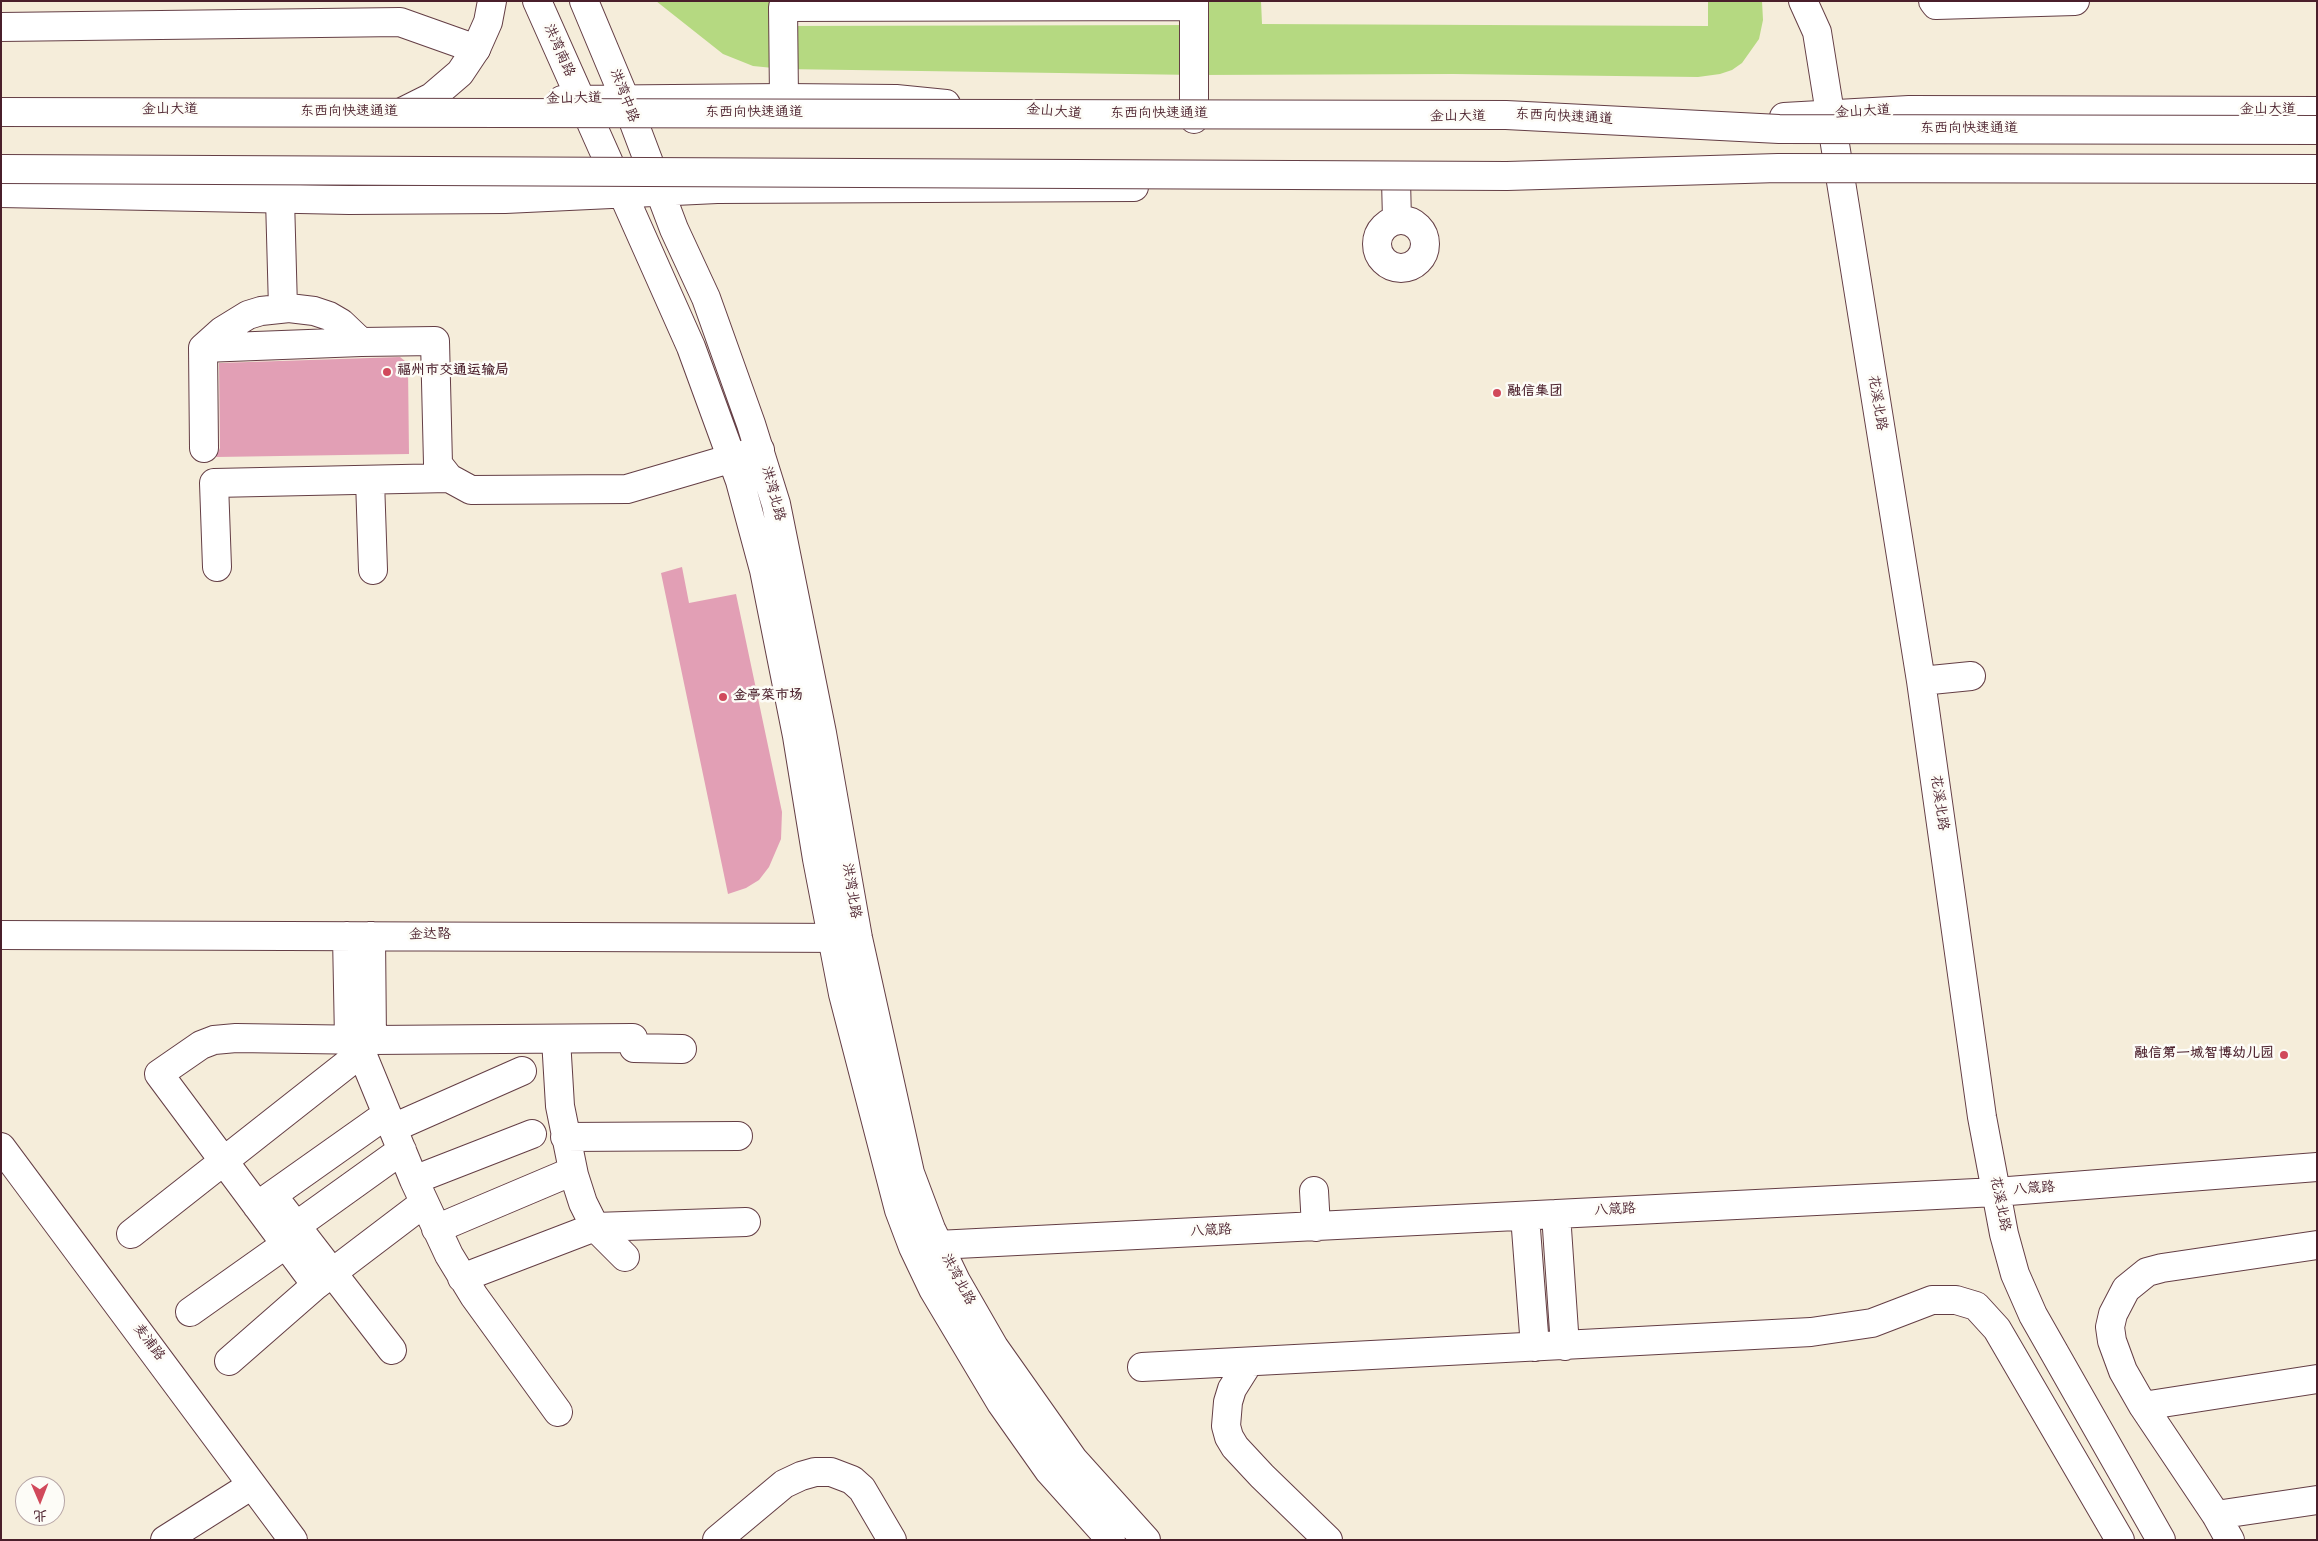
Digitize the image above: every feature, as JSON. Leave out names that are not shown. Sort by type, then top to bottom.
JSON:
[{"type":"main road","points":[[404,111],[432,97],[460,73],[476,49],[488,22],[492,1]]},
{"type":"main road","name":"洪湾南路","points":[[537,1],[622,194]]},
{"type":"main road","name":"洪湾中路","points":[[584,1],[625,99],[660,192]]},
{"type":"main road","points":[[1803,1],[1817,32]]},
{"type":"main road","points":[[1817,32],[1822,1]]},
{"type":"main road","points":[[1933,1],[1936,5],[2075,1]]},
{"type":"main road","points":[[784,98],[783,4],[1194,4],[1194,119]]},
{"type":"main road","points":[[1,26],[400,22],[476,49]]},
{"type":"main road","name":"花溪北路","points":[[1817,32],[1921,681],[1982,1117],[1996,1192],[2015,1274],[2026,1300],[2161,1540]]},
{"type":"main road","name":"金山大道","points":[[1,112],[404,111],[507,101],[784,98],[896,99],[1112,119],[1774,118],[1909,110],[2317,111]]},
{"type":"main road","name":"东西向快速通道","points":[[1,112],[1506,116],[1779,129],[2317,130]]},
{"type":"main road","points":[[1,168],[1507,176],[1778,168],[2317,169]]},
{"type":"main road","points":[[1396,180],[1397,220]]},
{"type":"main road","points":[[1,193],[280,199],[505,199],[660,192],[855,188],[1084,188],[1396,180],[2317,181]]},
{"type":"main road","name":"洪湾北路","points":[[660,192],[674,229],[706,298],[760,450],[776,504],[842,839],[858,938],[934,1289],[1021,1434],[1048,1471],[1111,1540]]},
{"type":"main road","name":"洪湾北路","points":[[622,194],[688,338],[732,458],[764,570],[797,736],[831,938],[889,1176],[926,1246],[956,1281],[994,1347],[1044,1421],[1096,1486],[1146,1540]]},
{"type":"main road","points":[[280,199],[283,308]]},
{"type":"main road","points":[[204,448],[203,348],[222,330],[248,315],[261,311],[283,308],[314,310],[341,323],[361,342]]},
{"type":"main road","points":[[203,348],[434,341],[438,464],[449,478],[471,490],[618,490],[760,450]]},
{"type":"main road","points":[[216,567],[214,483],[449,478]]},
{"type":"main road","points":[[370,480],[373,570]]},
{"type":"main road","points":[[1921,681],[1971,676]]},
{"type":"main road","name":"金达路","points":[[1,934],[858,938]]},
{"type":"main road","points":[[359,936],[360,1043],[419,1192],[462,1278],[558,1412]]},
{"type":"main road","points":[[392,1350],[325,1279],[264,1200],[224,1161],[159,1074],[201,1045],[214,1040],[236,1038],[360,1043],[633,1038],[634,1048],[682,1049]]},
{"type":"main road","points":[[556,1039],[558,1088],[565,1137],[573,1172],[583,1203],[595,1227],[626,1257]]},
{"type":"main road","points":[[131,1234],[224,1161],[360,1043]]},
{"type":"main road","points":[[264,1200],[394,1131],[522,1071]]},
{"type":"main road","points":[[190,1312],[291,1235],[394,1131]]},
{"type":"main road","points":[[229,1361],[325,1279],[419,1192],[532,1134]]},
{"type":"main road","points":[[565,1137],[738,1136]]},
{"type":"main road","name":"麦浦路","points":[[1,1147],[293,1540]]},
{"type":"main road","name":"八箴路","points":[[926,1246],[1996,1192],[2317,1167]]},
{"type":"main road","points":[[436,1229],[573,1172]]},
{"type":"main road","points":[[1314,1191],[1316,1227]]},
{"type":"main road","points":[[1556,1214],[1565,1346]]},
{"type":"main road","points":[[1524,1216],[1534,1347]]},
{"type":"main road","points":[[462,1278],[595,1227],[746,1222]]},
{"type":"main road","points":[[2230,1540],[2216,1515],[2143,1406],[2117,1357],[2110,1327],[2118,1302],[2126,1289],[2147,1272],[2162,1268],[2317,1245]]},
{"type":"main road","points":[[1142,1368],[1832,1330],[1872,1323],[1932,1300],[1966,1302],[1984,1312],[1998,1329],[2115,1532],[2141,1505]]},
{"type":"main road","points":[[1249,1362],[1232,1389],[1228,1402],[1226,1426],[1229,1437],[1235,1447],[1256,1470],[1328,1540]]},
{"type":"main road","points":[[2143,1406],[2317,1379]]},
{"type":"main road","points":[[716,1540],[784,1484],[815,1472],[831,1472],[852,1480],[862,1489],[892,1540]]},
{"type":"main road","points":[[2094,1496],[2126,1478]]},
{"type":"main road","points":[[165,1540],[252,1485]]},
{"type":"main road","points":[[2216,1515],[2317,1500]]},
{"type":"green space","points":[[656,1],[776,1],[778,26],[1203,25],[1204,1],[1261,1],[1262,24],[1708,26],[1708,1],[1762,1],[1763,20],[1759,39],[1742,63],[1732,70],[1720,74],[1698,77],[1453,74],[1197,75],[783,69],[753,66],[723,54]]},
{"type":"building","points":[[400,357],[408,367],[409,454],[216,457],[220,448],[219,363]]},
{"type":"building","name":"金亭菜市场","points":[[682,567],[689,603],[736,594],[782,812],[781,839],[769,867],[759,880],[746,888],[728,894],[661,573]]},
{"type":"place","name":"福州市交通运输局","points":[[387,372]]},
{"type":"place","name":"融信集团","points":[[1497,393]]},
{"type":"place","name":"金亭菜市场","points":[[723,697]]},
{"type":"place","name":"融信第一城智博幼儿园","points":[[2284,1055]]}]
